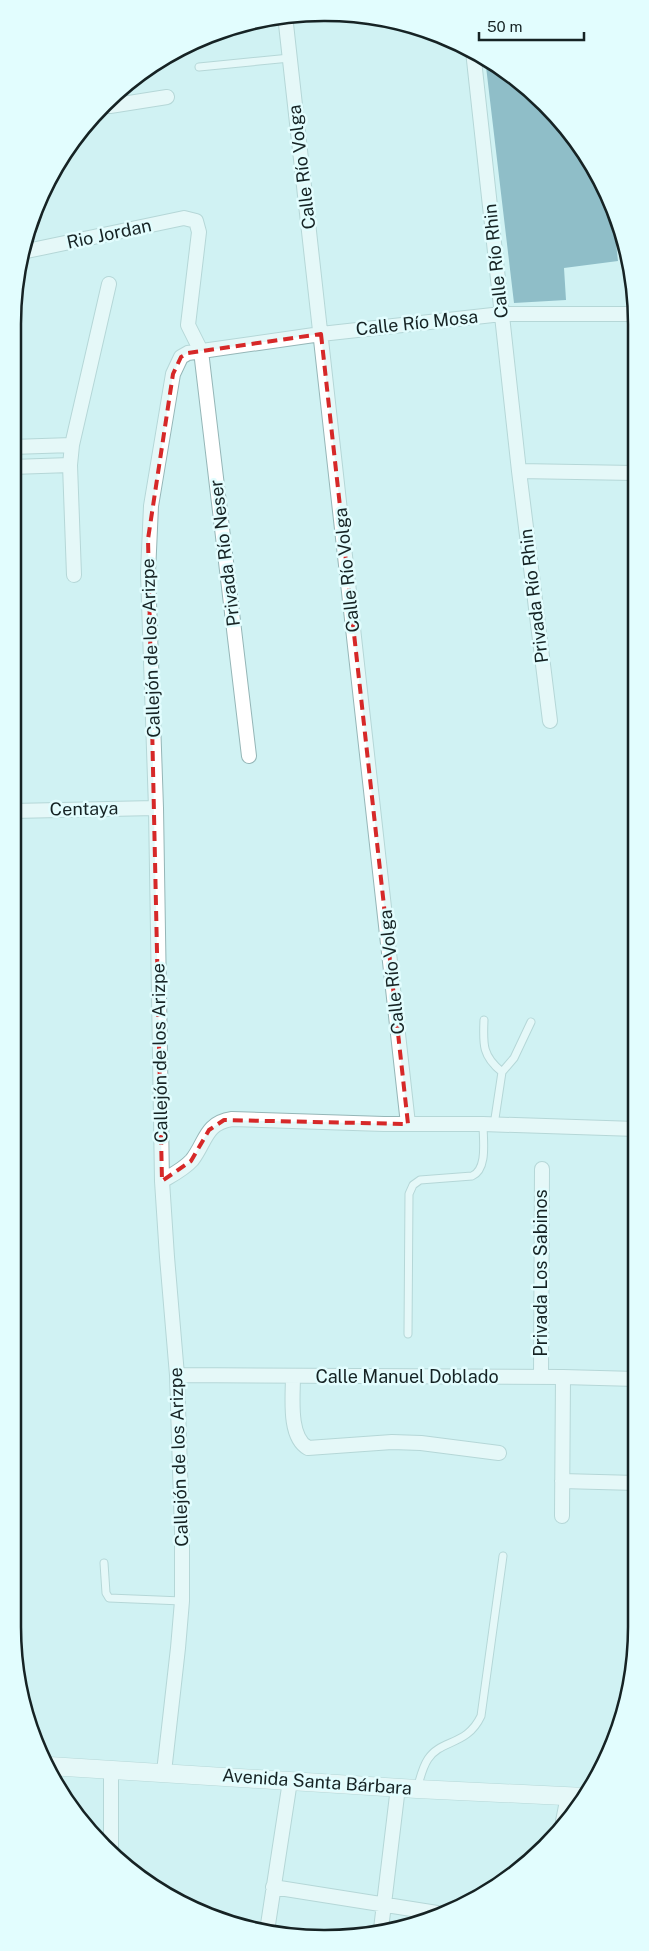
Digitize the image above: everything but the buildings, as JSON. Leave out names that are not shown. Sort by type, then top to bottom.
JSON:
[{"type":"street","name":"Calle Río Volga","points":[[286,24],[408,1124]]},
{"type":"street","name":"Calle Río Rhin","points":[[473,60],[519,471]]},
{"type":"street","points":[[116,105],[167,97]]},
{"type":"street","name":"Rio Jordan","points":[[31,250],[184,218],[196,220]]},
{"type":"street","name":"Privada Río Neser","points":[[196,220],[199,232],[188,325],[201,351],[248,756]]},
{"type":"street","points":[[74,576],[70,465],[72,445],[109,284]]},
{"type":"street","name":"Calle Río Mosa","points":[[201,351],[321,334],[502,314],[627,314]]},
{"type":"street","name":"Callejón de los Arizpe","points":[[164,1772],[182,1601],[182,1532],[177,1375],[162,1181],[156,808],[148,574],[151,506],[173,374],[181,357],[188,353],[201,351]]},
{"type":"street","points":[[21,446],[72,445]]},
{"type":"street","points":[[21,466],[70,465]]},
{"type":"street","points":[[519,471],[628,473]]},
{"type":"street","name":"Privada Río Rhin","points":[[519,471],[550,721]]},
{"type":"street","name":"Centaya","points":[[21,810],[156,808]]},
{"type":"street","points":[[162,1181],[181,1170],[191,1161],[209,1130],[224,1120],[489,1124],[628,1129]]},
{"type":"street","name":"Privada Los Sabinos","points":[[541,1377],[542,1169]]},
{"type":"street","name":"Calle Manuel Doblado","points":[[177,1375],[628,1379]]},
{"type":"street","points":[[292,1376],[294,1427],[300,1442],[308,1448],[392,1442],[421,1443],[499,1453]]},
{"type":"street","points":[[562,1516],[563,1377]]},
{"type":"street","points":[[562,1481],[628,1483]]},
{"type":"street","name":"Avenida Santa Bárbara","points":[[56,1767],[576,1797]]},
{"type":"street","points":[[111,1770],[111,1842]]},
{"type":"street","points":[[268,1924],[290,1781]]},
{"type":"street","points":[[382,1924],[398,1787]]},
{"type":"street","points":[[273,1887],[427,1912]]},
{"type":"lane","points":[[199,67],[290,58]]},
{"type":"lane","points":[[484,1020],[483,1044],[490,1063],[502,1072]]},
{"type":"lane","points":[[408,1334],[409,1194],[413,1185],[420,1180],[472,1176],[478,1173],[482,1166],[489,1124],[502,1072],[514,1058],[531,1022]]},
{"type":"lane","points":[[417,1789],[432,1754],[472,1731],[481,1716],[503,1556]]},
{"type":"lane","points":[[104,1563],[106,1593],[109,1598],[182,1601]]},
{"type":"highlighted area","points":[[321,334],[408,1124],[224,1120],[209,1130],[191,1161],[162,1181],[148,539],[173,374],[181,357],[188,353]]}]
